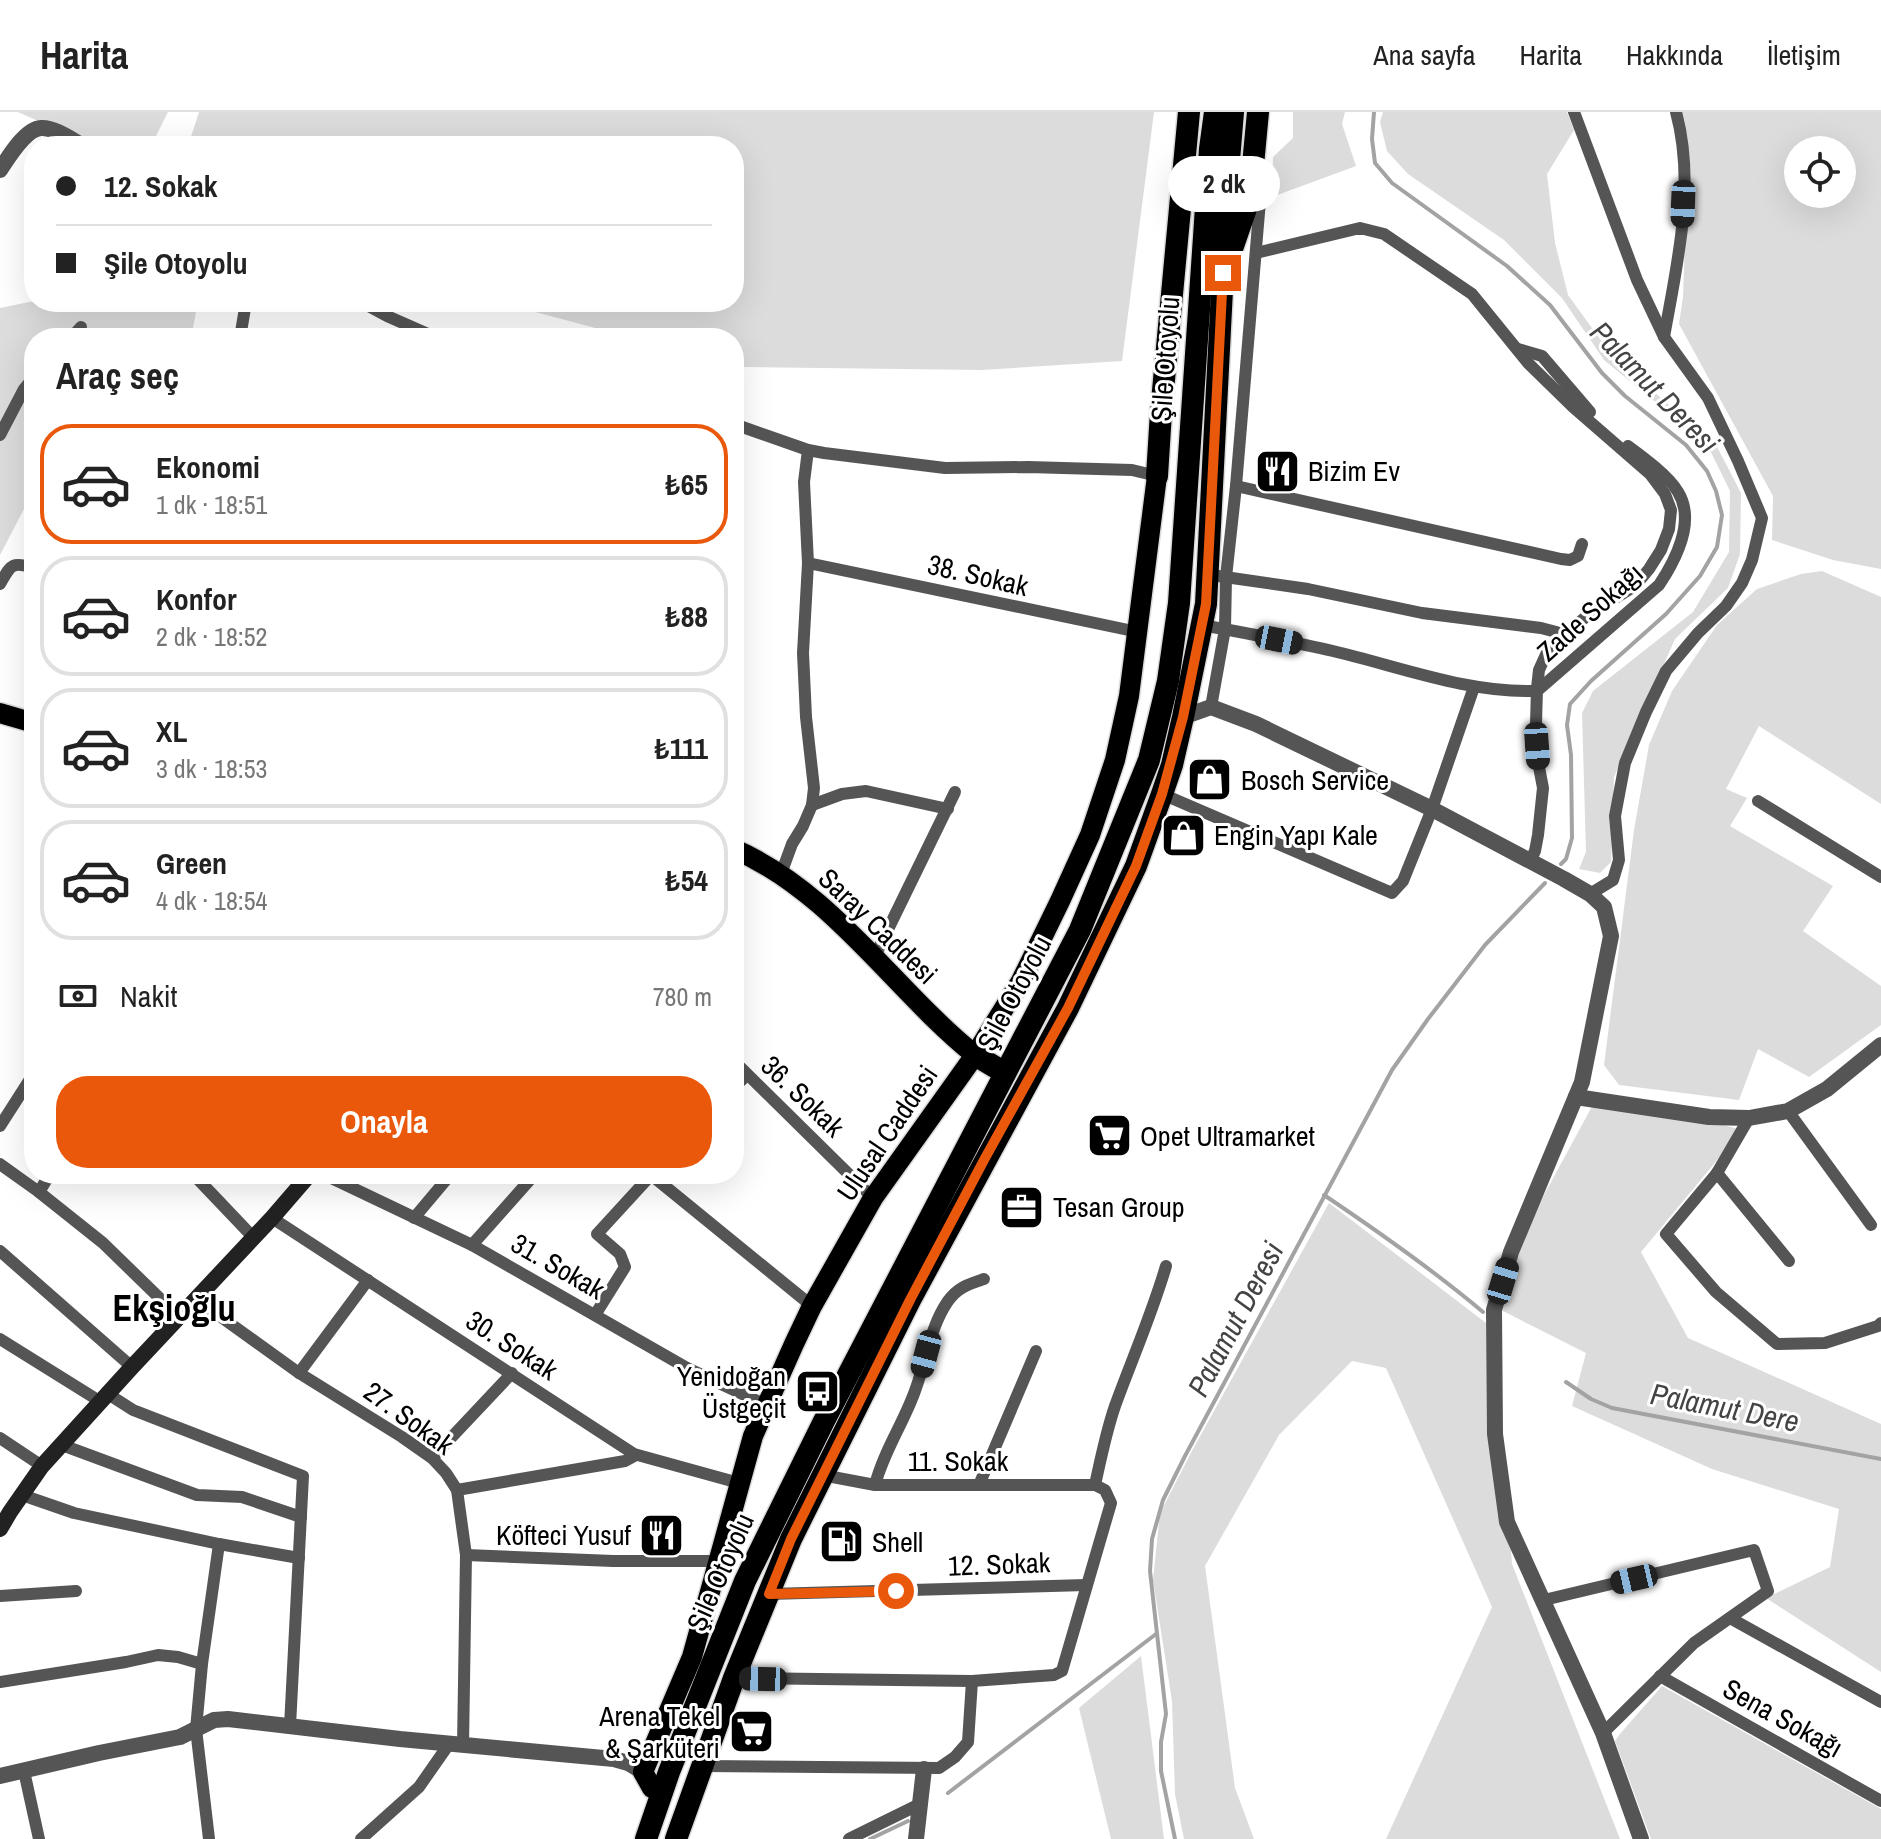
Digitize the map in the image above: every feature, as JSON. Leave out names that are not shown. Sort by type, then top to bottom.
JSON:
[{"type":"highway","points":[[1157,476],[1189,112]]},
{"type":"highway","name":"Şile Otoyolu","points":[[646,1839],[669,1772],[745,1581],[824,1421],[1080,930],[1149,760],[1168,681],[1179,603],[1215,112]]},
{"type":"highway","name":"Şile Otoyolu","points":[[676,1839],[734,1678],[791,1539],[932,1258],[1068,1008],[1136,866],[1162,794],[1183,717],[1206,604],[1216,575],[1223,273],[1233,112]]},
{"type":"highway","points":[[1223,273],[1250,197],[1258,112]]},
{"type":"highway","points":[[975,1055],[1005,1073]]},
{"type":"highway","points":[[632,1839],[648,1780],[745,1581]]},
{"type":"highway","points":[[688,1839],[702,1766]]},
{"type":"main road","name":"Ulusal Caddesi","points":[[648,1780],[692,1657],[753,1436],[812,1306],[873,1198],[975,1055],[1021,981],[1090,835],[1115,760],[1129,696],[1157,476]]},
{"type":"main road","points":[[0,713],[24,720]]},
{"type":"main road","name":"Saray Caddesi","points":[[744,853],[781,874],[825,909],[975,1055]]},
{"type":"main road","points":[[0,1529],[5,1509],[22,1495],[42,1466],[272,1218],[298,1184]]},
{"type":"street","points":[[1574,112],[1637,280],[1664,337],[1708,398],[1762,518],[1752,560],[1742,583],[1726,606],[1666,671],[1646,712],[1625,763],[1615,816],[1619,860],[1613,880],[1590,894]]},
{"type":"street","points":[[1664,337],[1682,236],[1684,172],[1676,112]]},
{"type":"street","points":[[27,136],[43,127],[66,136]]},
{"type":"street","points":[[0,170],[24,139]]},
{"type":"street","points":[[1211,707],[1225,629],[1216,575],[1236,486],[1262,177]]},
{"type":"street","points":[[1256,253],[1360,228],[1384,234],[1472,294],[1528,363],[1650,474],[1665,494],[1671,510],[1669,529],[1661,550],[1635,586],[1588,615],[1549,648],[1539,670],[1536,724],[1543,788],[1538,835],[1530,861]]},
{"type":"street","points":[[380,312],[414,328]]},
{"type":"street","name":"Zade Sokağı","points":[[1202,625],[1332,651],[1474,687],[1510,692],[1537,691],[1659,585],[1681,544],[1684,510],[1679,492],[1583,406],[1542,356],[1518,349]]},
{"type":"street","points":[[1219,382],[1244,401]]},
{"type":"street","points":[[0,435],[24,389]]},
{"type":"street","points":[[744,428],[808,450],[945,468],[1132,470],[1157,476]]},
{"type":"street","points":[[781,874],[812,805],[814,788],[803,653],[808,563],[804,482],[808,450]]},
{"type":"street","points":[[1236,486],[1561,559],[1570,560],[1578,556],[1582,544]]},
{"type":"street","name":"38. Sokak","points":[[808,563],[1138,632]]},
{"type":"street","points":[[0,584],[14,564],[24,565]]},
{"type":"street","points":[[1216,575],[1308,589],[1422,613],[1541,628],[1564,634]]},
{"type":"street","points":[[1162,794],[1392,893],[1403,881],[1432,809],[1474,687]]},
{"type":"street","points":[[1183,717],[1211,707],[1256,724],[1432,809],[1590,894],[1604,907],[1611,936],[1582,1082],[1511,1252],[1494,1310],[1495,1434],[1507,1522],[1603,1733],[1641,1839]]},
{"type":"street","points":[[812,805],[842,794],[866,791],[948,809]]},
{"type":"street","points":[[874,958],[955,792]]},
{"type":"street","points":[[1758,801],[1881,877]]},
{"type":"street","points":[[1576,1097],[1709,1117],[1749,1118],[1788,1111],[1827,1089],[1881,1045]]},
{"type":"street","name":"36. Sokak","points":[[744,1072],[873,1198]]},
{"type":"street","points":[[744,1078],[747,1075]]},
{"type":"street","points":[[0,1126],[24,1089]]},
{"type":"street","points":[[1788,1111],[1871,1225]]},
{"type":"street","points":[[1749,1118],[1717,1173],[1666,1234],[1716,1292],[1777,1344],[1825,1343],[1881,1323]]},
{"type":"street","points":[[0,1164],[24,1181]]},
{"type":"street","points":[[1717,1173],[1789,1261]]},
{"type":"street","points":[[28,1184],[103,1243],[179,1317]]},
{"type":"street","points":[[39,1192],[44,1184]]},
{"type":"street","points":[[203,1184],[253,1237]]},
{"type":"street","name":"31. Sokak","points":[[344,1184],[472,1245],[687,1368],[766,1405]]},
{"type":"street","points":[[414,1218],[443,1184]]},
{"type":"street","points":[[472,1245],[526,1184]]},
{"type":"street","points":[[595,1315],[625,1267],[620,1254],[597,1234],[642,1184]]},
{"type":"street","points":[[663,1184],[812,1306]]},
{"type":"street","name":"30. Sokak","points":[[272,1218],[636,1455],[739,1483]]},
{"type":"street","points":[[0,1251],[132,1367]]},
{"type":"street","points":[[734,1678],[972,1681],[1054,1675],[1062,1671],[1111,1503],[1105,1490],[1095,1485],[1103,1448],[1166,1266]]},
{"type":"street","points":[[875,1485],[916,1389],[930,1337],[948,1302],[961,1287],[984,1279]]},
{"type":"street","points":[[299,1373],[368,1280]]},
{"type":"street","name":"27. Sokak","points":[[196,1299],[299,1373],[432,1458],[457,1490],[466,1555],[456,1745]]},
{"type":"street","points":[[0,1339],[104,1398],[303,1476],[290,1726]]},
{"type":"street","points":[[979,1485],[1036,1351]]},
{"type":"street","points":[[432,1458],[512,1373]]},
{"type":"street","points":[[0,1438],[42,1466]]},
{"type":"street","points":[[62,1445],[197,1495],[242,1497],[301,1517]]},
{"type":"street","points":[[457,1490],[625,1461],[636,1455]]},
{"type":"street","name":"11. Sokak","points":[[822,1475],[875,1485],[1095,1485]]},
{"type":"street","points":[[22,1495],[74,1513],[299,1558]]},
{"type":"street","points":[[209,1839],[196,1729],[219,1544]]},
{"type":"street","points":[[1544,1600],[1754,1550],[1768,1591],[1694,1643],[1603,1733]]},
{"type":"street","points":[[466,1555],[613,1561],[719,1561]]},
{"type":"street","name":"12. Sokak","points":[[769,1594],[1086,1585]]},
{"type":"street","points":[[0,1596],[76,1591]]},
{"type":"street","points":[[1730,1618],[1881,1702]]},
{"type":"street","points":[[0,1682],[158,1655],[202,1664]]},
{"type":"street","name":"Sena Sokağı","points":[[1660,1676],[1881,1801]]},
{"type":"street","points":[[702,1766],[939,1768],[955,1757],[968,1742],[972,1681]]},
{"type":"street","points":[[0,1776],[180,1737],[214,1720],[228,1719],[614,1759],[628,1763],[648,1780]]},
{"type":"street","points":[[361,1839],[419,1787],[456,1745]]},
{"type":"street","points":[[916,1839],[924,1769]]},
{"type":"street","points":[[24,1771],[39,1839]]},
{"type":"street","points":[[849,1839],[920,1804]]},
{"type":"shaded area","points":[[18,112],[168,112],[156,136],[72,136]]},
{"type":"shaded area","points":[[199,112],[1154,112],[1122,361],[982,370],[744,367],[744,328],[596,328],[536,312],[744,312],[744,136],[191,136]]},
{"type":"shaded area","points":[[1293,112],[1345,112],[1342,124],[1356,166],[1272,197],[1273,157],[1293,138]]},
{"type":"shaded area","points":[[1383,112],[1567,112],[1574,130],[1547,174],[1555,243],[1568,295],[1613,357],[1712,437],[1741,493],[1740,554],[1728,588],[1675,639],[1614,777],[1611,862],[1600,873],[1579,869],[1586,852],[1582,713],[1593,691],[1693,612],[1729,552],[1730,491],[1704,438],[1604,360],[1562,298],[1504,240],[1408,174],[1387,151],[1380,122]]},
{"type":"shaded area","points":[[1682,112],[1881,112],[1881,569],[1833,560],[1772,540],[1773,496],[1679,324],[1683,297],[1687,187]]},
{"type":"shaded area","points":[[24,303],[24,312],[196,312],[193,328],[24,328],[24,509],[0,555],[0,308]]},
{"type":"shaded area","points":[[1822,571],[1881,597],[1881,804],[1759,726],[1726,789],[1747,798],[1730,826],[1833,886],[1803,931],[1881,986],[1881,1025],[1809,1077],[1758,1049],[1739,1100],[1619,1085],[1604,1065],[1634,830],[1649,745],[1672,691],[1717,625],[1757,589],[1801,574]]},
{"type":"shaded area","points":[[1617,1096],[1742,1130],[1641,1252],[1688,1338],[1881,1424],[1881,1672],[1766,1598],[1830,1567],[1839,1509],[1712,1469],[1572,1406],[1586,1353],[1503,1311],[1506,1265],[1595,1101]]},
{"type":"shaded area","points":[[1329,1203],[1490,1326],[1512,1564],[1620,1839],[1386,1839],[1492,1607],[1386,1368],[1352,1361],[1279,1435],[1205,1566],[1235,1788],[1254,1839],[1184,1839],[1175,1794],[1172,1701],[1153,1580],[1160,1513]]},
{"type":"shaded area","points":[[1141,1656],[1164,1839],[1111,1839],[1079,1708]]},
{"type":"shaded area","points":[[1662,1686],[1881,1809],[1881,1839],[1651,1839],[1615,1741]]},
{"type":"waterway","name":"Palamut Deresi","points":[[1374,112],[1372,139],[1375,163],[1392,183],[1507,266],[1550,305],[1602,373],[1625,396],[1686,445],[1707,471],[1722,515],[1717,547],[1700,576],[1666,614],[1591,681],[1570,704],[1567,725],[1571,755],[1572,838],[1566,859],[1561,864]]},
{"type":"waterway","name":"Palamut Deresi","points":[[1175,1839],[1161,1771],[1161,1742],[1166,1714],[1150,1571],[1152,1539],[1163,1500],[1392,1070],[1485,945],[1545,883]]},
{"type":"waterway","name":"Palamut Dere","points":[[1324,1195],[1405,1251],[1483,1312]]},
{"type":"waterway","name":"Palamut Dere","points":[[1566,1382],[1591,1399],[1612,1408],[1881,1459]]},
{"type":"waterway","points":[[948,1793],[1156,1634]]},
{"type":"waterway","points":[[870,1839],[908,1821]]},
{"type":"place","name":"Bizim Ev","points":[[1277,471]]},
{"type":"place","name":"Bosch Service","points":[[1210,780]]},
{"type":"place","name":"Engin Yapı Kale","points":[[1183,835]]},
{"type":"place","name":"Opet Ultramarket","points":[[1109,1136]]},
{"type":"place","name":"Tesan Group","points":[[1022,1207]]},
{"type":"place","name":"Yenidoğan Üstgeçit","points":[[817,1392]]},
{"type":"place","name":"Köfteci Yusuf","points":[[662,1535]]},
{"type":"place","name":"Shell","points":[[841,1542]]},
{"type":"place","name":"Arena Tekel & Şarküteri","points":[[751,1732]]},
{"type":"district","name":"Ekşioğlu","points":[[174,1308]]},
{"type":"route","points":[[896,1591],[769,1594],[791,1539],[910,1300],[1068,1008],[1136,866],[1172,765],[1206,604],[1223,273]]}]
